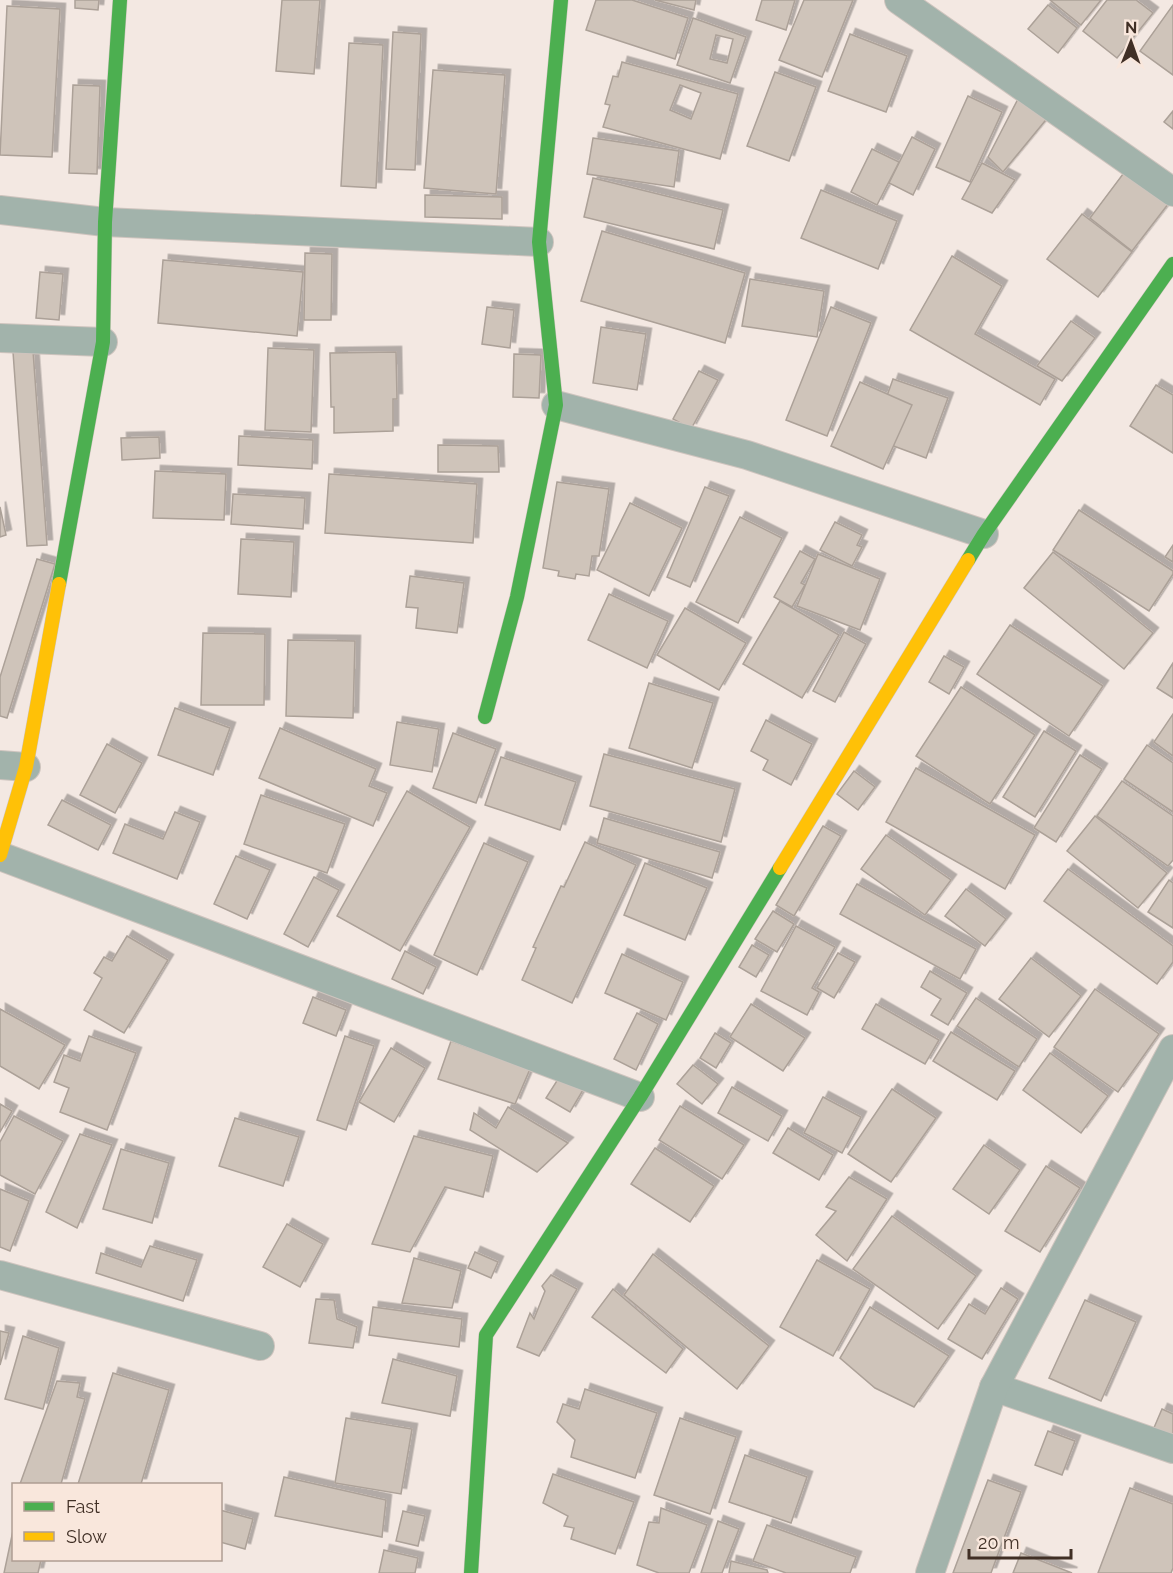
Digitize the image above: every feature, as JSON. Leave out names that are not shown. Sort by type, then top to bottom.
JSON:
[{"type":"street","points":[[120,0],[105,222],[103,342],[13,766],[0,855],[640,1096]]},
{"type":"street","points":[[485,717],[517,597],[556,405],[539,242],[561,0]]},
{"type":"street","points":[[899,0],[1173,192]]},
{"type":"street","points":[[0,210],[105,222],[539,242]]},
{"type":"street","points":[[471,1573],[486,1335],[640,1096],[984,534],[1173,264]]},
{"type":"street","points":[[0,338],[103,342]]},
{"type":"street","points":[[556,405],[747,455],[984,534]]},
{"type":"street","points":[[930,1573],[994,1387],[1173,1049]]},
{"type":"street","points":[[0,1275],[260,1346]]},
{"type":"street","points":[[994,1387],[1173,1449]]},
{"type":"building","points":[[75,0],[99,0],[98,10],[75,8]]},
{"type":"building","points":[[282,0],[320,0],[314,74],[276,71]]},
{"type":"building","points":[[596,0],[632,0],[688,18],[675,59],[586,30]]},
{"type":"building","points":[[655,0],[696,0],[694,10]]},
{"type":"building","points":[[762,0],[795,0],[786,30],[756,20]]},
{"type":"building","points":[[804,0],[853,0],[822,77],[779,60]]},
{"type":"building","points":[[1050,0],[1101,0],[1081,25]]},
{"type":"building","points":[[1107,0],[1136,0],[1153,13],[1117,58],[1083,31]]},
{"type":"building","points":[[1048,5],[1077,28],[1058,53],[1028,29]]},
{"type":"building","points":[[1173,5],[1173,75],[1140,51]]},
{"type":"building","points":[[7,6],[60,9],[52,157],[0,155]]},
{"type":"building","points":[[693,18],[746,37],[730,83],[677,65]],"holes":[[[716,35],[733,39],[727,63],[710,59]]]},
{"type":"building","points":[[393,32],[421,34],[415,170],[386,169]]},
{"type":"building","points":[[850,34],[907,56],[886,112],[828,91]]},
{"type":"building","points":[[349,43],[383,45],[376,188],[341,186]]},
{"type":"building","points":[[622,62],[738,94],[720,159],[603,127],[610,105],[605,104],[613,76],[618,77]],"holes":[[[680,85],[701,93],[691,119],[670,110]]]},
{"type":"building","points":[[433,70],[505,75],[496,194],[424,188]]},
{"type":"building","points":[[775,72],[816,87],[789,161],[747,146]]},
{"type":"building","points":[[73,85],[100,86],[97,174],[69,173]]},
{"type":"building","points":[[1021,93],[1054,110],[1003,172],[988,157]]},
{"type":"building","points":[[968,96],[1002,112],[970,182],[936,167]]},
{"type":"building","points":[[1173,111],[1173,129],[1164,122]]},
{"type":"building","points":[[912,137],[935,149],[913,195],[889,183]]},
{"type":"building","points":[[593,138],[679,151],[674,187],[587,174]]},
{"type":"building","points":[[872,149],[899,162],[877,205],[851,192]]},
{"type":"building","points":[[982,163],[1015,180],[992,213],[962,199]]},
{"type":"building","points":[[1129,166],[1172,199],[1132,251],[1090,218]]},
{"type":"building","points":[[593,178],[723,210],[714,249],[584,217]]},
{"type":"building","points":[[821,190],[897,221],[878,269],[801,238]]},
{"type":"building","points":[[425,195],[502,197],[502,219],[425,217]]},
{"type":"building","points":[[1082,214],[1132,252],[1098,297],[1047,259]]},
{"type":"building","points":[[602,231],[745,273],[725,343],[581,301]]},
{"type":"building","points":[[305,253],[332,254],[331,320],[304,320]]},
{"type":"building","points":[[952,256],[1002,286],[975,334],[1055,379],[1040,405],[910,330]]},
{"type":"building","points":[[163,260],[303,272],[297,336],[158,323]]},
{"type":"building","points":[[40,272],[63,274],[59,320],[36,318]]},
{"type":"building","points":[[750,279],[824,291],[817,337],[742,326]]},
{"type":"building","points":[[487,307],[514,310],[510,348],[482,344]]},
{"type":"building","points":[[831,307],[871,323],[827,436],[786,420]]},
{"type":"building","points":[[1071,321],[1095,338],[1062,381],[1037,366]]},
{"type":"building","points":[[601,327],[646,334],[637,390],[593,383]]},
{"type":"building","points":[[268,348],[314,350],[311,432],[265,430]]},
{"type":"building","points":[[33,351],[47,545],[27,546],[13,352]]},
{"type":"building","points":[[396,352],[397,399],[393,399],[393,431],[334,433],[330,353]]},
{"type":"building","points":[[514,354],[541,355],[539,398],[513,397]]},
{"type":"building","points":[[699,371],[718,380],[691,429],[673,419]]},
{"type":"building","points":[[893,379],[948,398],[926,458],[872,438]]},
{"type":"building","points":[[860,382],[912,405],[883,469],[831,446]]},
{"type":"building","points":[[1156,385],[1173,395],[1173,453],[1130,426]]},
{"type":"building","points":[[239,436],[313,440],[312,469],[238,465]]},
{"type":"building","points":[[159,437],[160,458],[122,460],[121,438]]},
{"type":"building","points":[[438,445],[498,446],[499,472],[438,472]]},
{"type":"building","points":[[155,471],[226,474],[224,520],[153,518]]},
{"type":"building","points":[[329,474],[477,484],[473,543],[325,533]]},
{"type":"building","points":[[557,482],[609,489],[599,556],[592,556],[589,576],[576,574],[575,579],[558,576],[559,571],[543,568]]},
{"type":"building","points":[[705,487],[729,496],[690,587],[667,577]]},
{"type":"building","points":[[233,494],[305,498],[303,529],[231,524]]},
{"type":"building","points":[[630,503],[682,528],[649,596],[597,570]]},
{"type":"building","points":[[0,507],[6,535],[0,537]]},
{"type":"building","points":[[1079,510],[1173,571],[1149,611],[1053,550]]},
{"type":"building","points":[[740,517],[782,538],[738,623],[696,602]]},
{"type":"building","points":[[835,522],[862,535],[857,545],[862,547],[852,566],[820,550]]},
{"type":"building","points":[[241,539],[294,542],[291,597],[238,594]]},
{"type":"building","points":[[1173,545],[1173,562],[1165,557]]},
{"type":"building","points":[[800,551],[815,559],[801,583],[805,585],[792,607],[774,597]]},
{"type":"building","points":[[1053,552],[1153,633],[1124,669],[1024,588]]},
{"type":"building","points":[[818,554],[880,579],[860,630],[797,606]]},
{"type":"building","points":[[37,559],[55,564],[7,718],[0,716],[0,677]]},
{"type":"building","points":[[410,576],[464,583],[457,633],[416,628],[418,608],[406,607]]},
{"type":"building","points":[[609,594],[668,621],[647,668],[588,640]]},
{"type":"building","points":[[780,601],[839,635],[802,698],[743,664]]},
{"type":"building","points":[[685,608],[746,643],[719,690],[657,655]]},
{"type":"building","points":[[1010,625],[1103,686],[1069,736],[977,674]]},
{"type":"building","points":[[844,632],[866,644],[835,702],[813,691]]},
{"type":"building","points":[[203,633],[265,634],[264,705],[201,705]]},
{"type":"building","points":[[288,640],[355,641],[353,718],[286,716]]},
{"type":"building","points":[[944,656],[964,667],[949,694],[929,682]]},
{"type":"building","points":[[1173,663],[1173,698],[1157,688]]},
{"type":"building","points":[[649,683],[713,703],[692,768],[629,748]]},
{"type":"building","points":[[961,687],[1035,735],[990,804],[916,756]]},
{"type":"building","points":[[175,708],[230,728],[213,775],[158,755]]},
{"type":"building","points":[[1173,714],[1173,756],[1154,742]]},
{"type":"building","points":[[766,720],[812,744],[791,785],[763,770],[768,760],[751,751]]},
{"type":"building","points":[[397,722],[439,729],[432,772],[390,765]]},
{"type":"building","points":[[280,728],[376,769],[369,786],[387,793],[373,826],[259,778]]},
{"type":"building","points":[[1044,731],[1076,751],[1035,817],[1003,797]]},
{"type":"building","points":[[453,733],[496,749],[476,803],[433,788]]},
{"type":"building","points":[[107,744],[142,763],[115,813],[80,795]]},
{"type":"building","points":[[1147,745],[1173,763],[1173,812],[1124,779]]},
{"type":"building","points":[[604,754],[735,789],[721,842],[590,806]]},
{"type":"building","points":[[1080,755],[1102,769],[1056,842],[1034,828]]},
{"type":"building","points":[[501,757],[576,782],[560,830],[485,805]]},
{"type":"building","points":[[916,768],[1035,835],[1005,889],[886,822]]},
{"type":"building","points":[[854,771],[875,787],[858,810],[837,794]]},
{"type":"building","points":[[1122,781],[1173,816],[1173,860],[1168,866],[1097,816]]},
{"type":"building","points":[[407,791],[470,827],[400,951],[337,916]]},
{"type":"building","points":[[261,795],[345,824],[327,873],[244,844]]},
{"type":"building","points":[[62,800],[111,825],[98,850],[48,825]]},
{"type":"building","points":[[175,812],[200,822],[177,879],[113,853],[125,824],[163,839]]},
{"type":"building","points":[[1095,816],[1167,873],[1138,908],[1067,851]]},
{"type":"building","points":[[604,818],[720,852],[712,878],[597,843]]},
{"type":"building","points":[[823,826],[841,836],[794,916],[776,905]]},
{"type":"building","points":[[886,835],[951,880],[925,915],[861,869]]},
{"type":"building","points":[[585,842],[636,865],[572,1003],[522,980],[536,948],[533,947],[561,886],[564,887]]},
{"type":"building","points":[[484,843],[528,862],[477,975],[434,955]]},
{"type":"building","points":[[236,856],[270,870],[247,919],[214,904]]},
{"type":"building","points":[[645,863],[707,888],[685,940],[624,915]]},
{"type":"building","points":[[1068,869],[1173,946],[1173,962],[1157,984],[1044,901]]},
{"type":"building","points":[[314,877],[339,890],[308,947],[284,934]]},
{"type":"building","points":[[1169,880],[1173,883],[1173,928],[1148,912]]},
{"type":"building","points":[[857,884],[976,949],[960,979],[840,914]]},
{"type":"building","points":[[966,889],[1006,919],[985,946],[945,916]]},
{"type":"building","points":[[773,911],[794,924],[777,952],[755,939]]},
{"type":"building","points":[[796,926],[835,947],[812,988],[819,992],[807,1015],[761,991]]},
{"type":"building","points":[[127,936],[168,960],[124,1033],[84,1010],[102,978],[94,973],[104,957],[112,961]]},
{"type":"building","points":[[752,945],[769,955],[756,977],[739,967]]},
{"type":"building","points":[[405,951],[436,967],[423,994],[392,979]]},
{"type":"building","points":[[838,953],[855,962],[834,998],[817,988]]},
{"type":"building","points":[[622,954],[683,982],[666,1020],[605,993]]},
{"type":"building","points":[[1031,958],[1081,996],[1049,1037],[999,999]]},
{"type":"building","points":[[930,971],[967,993],[948,1025],[931,1015],[941,999],[921,987]]},
{"type":"building","points":[[1095,989],[1159,1034],[1118,1092],[1054,1047]]},
{"type":"building","points":[[313,997],[346,1010],[336,1036],[303,1023]]},
{"type":"building","points":[[976,998],[1037,1039],[1019,1067],[957,1026]]},
{"type":"building","points":[[751,1004],[805,1038],[783,1071],[730,1037]]},
{"type":"building","points":[[876,1004],[939,1040],[925,1064],[862,1029]]},
{"type":"building","points":[[0,1009],[65,1045],[39,1089],[0,1066]]},
{"type":"building","points":[[637,1013],[658,1024],[636,1070],[614,1059]]},
{"type":"building","points":[[951,1032],[1015,1071],[997,1100],[933,1061]]},
{"type":"building","points":[[715,1033],[731,1043],[716,1068],[700,1058]]},
{"type":"building","points":[[89,1036],[136,1053],[107,1130],[60,1112],[69,1088],[54,1082],[64,1055],[80,1061]]},
{"type":"building","points":[[345,1036],[374,1046],[346,1130],[317,1120]]},
{"type":"building","points":[[451,1041],[530,1069],[515,1104],[438,1079]]},
{"type":"building","points":[[391,1048],[425,1068],[394,1122],[359,1102]]},
{"type":"building","points":[[1050,1053],[1108,1096],[1081,1133],[1023,1090]]},
{"type":"building","points":[[693,1065],[718,1084],[702,1104],[677,1084]]},
{"type":"building","points":[[560,1076],[583,1090],[570,1112],[546,1098]]},
{"type":"building","points":[[732,1087],[782,1116],[768,1141],[718,1113]]},
{"type":"building","points":[[892,1089],[936,1118],[891,1182],[848,1154]]},
{"type":"building","points":[[823,1097],[861,1117],[842,1153],[804,1133]]},
{"type":"building","points":[[0,1104],[12,1111],[0,1132]]},
{"type":"building","points":[[680,1106],[744,1145],[722,1179],[659,1140]]},
{"type":"building","points":[[508,1107],[568,1143],[537,1172],[470,1130],[474,1113],[496,1128]]},
{"type":"building","points":[[14,1116],[63,1141],[35,1194],[0,1175],[0,1142]]},
{"type":"building","points":[[235,1118],[299,1137],[283,1186],[219,1166]]},
{"type":"building","points":[[788,1128],[833,1155],[819,1180],[773,1153]]},
{"type":"building","points":[[80,1134],[112,1145],[77,1228],[46,1212]]},
{"type":"building","points":[[414,1136],[493,1156],[483,1197],[445,1187],[410,1252],[372,1244]]},
{"type":"building","points":[[984,1145],[1020,1170],[989,1214],[953,1189]]},
{"type":"building","points":[[655,1148],[714,1186],[690,1222],[631,1184]]},
{"type":"building","points":[[121,1149],[169,1163],[152,1223],[103,1209]]},
{"type":"building","points":[[1046,1166],[1080,1188],[1040,1252],[1005,1231]]},
{"type":"building","points":[[849,1177],[887,1199],[847,1261],[816,1235],[836,1211],[826,1207]]},
{"type":"building","points":[[0,1189],[29,1201],[10,1251],[0,1247]]},
{"type":"building","points":[[892,1216],[976,1276],[938,1329],[853,1269]]},
{"type":"building","points":[[287,1224],[323,1244],[300,1287],[263,1267]]},
{"type":"building","points":[[150,1246],[197,1260],[183,1301],[96,1273],[101,1253],[141,1267]]},
{"type":"building","points":[[475,1252],[498,1262],[491,1278],[468,1268]]},
{"type":"building","points":[[653,1254],[769,1346],[737,1389],[624,1295]]},
{"type":"building","points":[[414,1258],[461,1271],[452,1308],[402,1303]]},
{"type":"building","points":[[817,1260],[870,1289],[833,1356],[780,1327]]},
{"type":"building","points":[[551,1275],[577,1289],[539,1356],[517,1347],[530,1313],[534,1319],[545,1291],[542,1286]]},
{"type":"building","points":[[1001,1288],[1018,1299],[982,1359],[948,1339],[969,1304],[985,1314]]},
{"type":"building","points":[[613,1289],[683,1349],[666,1373],[592,1317]]},
{"type":"building","points":[[316,1299],[334,1300],[337,1319],[357,1327],[353,1348],[309,1343]]},
{"type":"building","points":[[1085,1300],[1136,1322],[1101,1401],[1049,1378]]},
{"type":"building","points":[[373,1307],[462,1319],[459,1347],[369,1335]]},
{"type":"building","points":[[870,1307],[949,1356],[914,1407],[875,1388],[840,1358]]},
{"type":"building","points":[[0,1331],[9,1333],[0,1365]]},
{"type":"building","points":[[23,1336],[59,1348],[43,1409],[5,1399]]},
{"type":"building","points":[[393,1359],[457,1376],[450,1416],[382,1403]]},
{"type":"building","points":[[113,1373],[169,1390],[141,1483],[78,1483]]},
{"type":"building","points":[[57,1381],[80,1383],[77,1397],[85,1399],[61,1483],[20,1483]]},
{"type":"building","points":[[585,1389],[657,1413],[635,1478],[571,1457],[575,1440],[557,1422],[563,1404],[579,1409]]},
{"type":"building","points":[[1162,1409],[1173,1414],[1173,1438],[1153,1430]]},
{"type":"building","points":[[346,1418],[412,1429],[401,1494],[335,1483]]},
{"type":"building","points":[[680,1418],[736,1437],[710,1514],[654,1495]]},
{"type":"building","points":[[1048,1431],[1075,1441],[1062,1475],[1035,1465]]},
{"type":"building","points":[[745,1455],[807,1477],[791,1523],[729,1502]]},
{"type":"building","points":[[553,1474],[634,1502],[615,1554],[571,1539],[574,1528],[564,1526],[568,1516],[543,1503]]},
{"type":"building","points":[[284,1477],[386,1500],[382,1537],[275,1516]]},
{"type":"building","points":[[988,1480],[1021,1492],[991,1573],[953,1573]]},
{"type":"building","points":[[1130,1488],[1173,1504],[1173,1568],[1171,1573],[1098,1573]]},
{"type":"building","points":[[661,1508],[707,1525],[689,1573],[659,1573],[637,1565],[649,1522],[659,1523]]},
{"type":"building","points":[[222,1511],[253,1519],[245,1549],[222,1543]]},
{"type":"building","points":[[403,1511],[425,1516],[418,1546],[396,1541]]},
{"type":"building","points":[[718,1521],[739,1529],[722,1573],[701,1573]]},
{"type":"building","points":[[767,1525],[856,1557],[850,1573],[786,1573],[753,1561]]},
{"type":"building","points":[[12,1535],[12,1561],[41,1561],[38,1573],[4,1573]]},
{"type":"building","points":[[384,1550],[418,1558],[415,1573],[379,1573]]},
{"type":"building","points":[[1021,1553],[1072,1573],[1013,1573]]},
{"type":"building","points":[[731,1561],[767,1570],[768,1573],[729,1573]]},
{"type":"traffic: fast","points":[[59,584],[103,342],[105,222],[120,0]]},
{"type":"traffic: fast","points":[[485,717],[517,597],[556,405],[539,242],[561,0]]},
{"type":"traffic: fast","points":[[968,560],[1173,264]]},
{"type":"traffic: fast","points":[[471,1573],[486,1335],[640,1097],[780,868]]},
{"type":"traffic: slow","points":[[780,868],[968,560]]},
{"type":"traffic: slow","points":[[0,855],[26,767],[59,584]]}]
